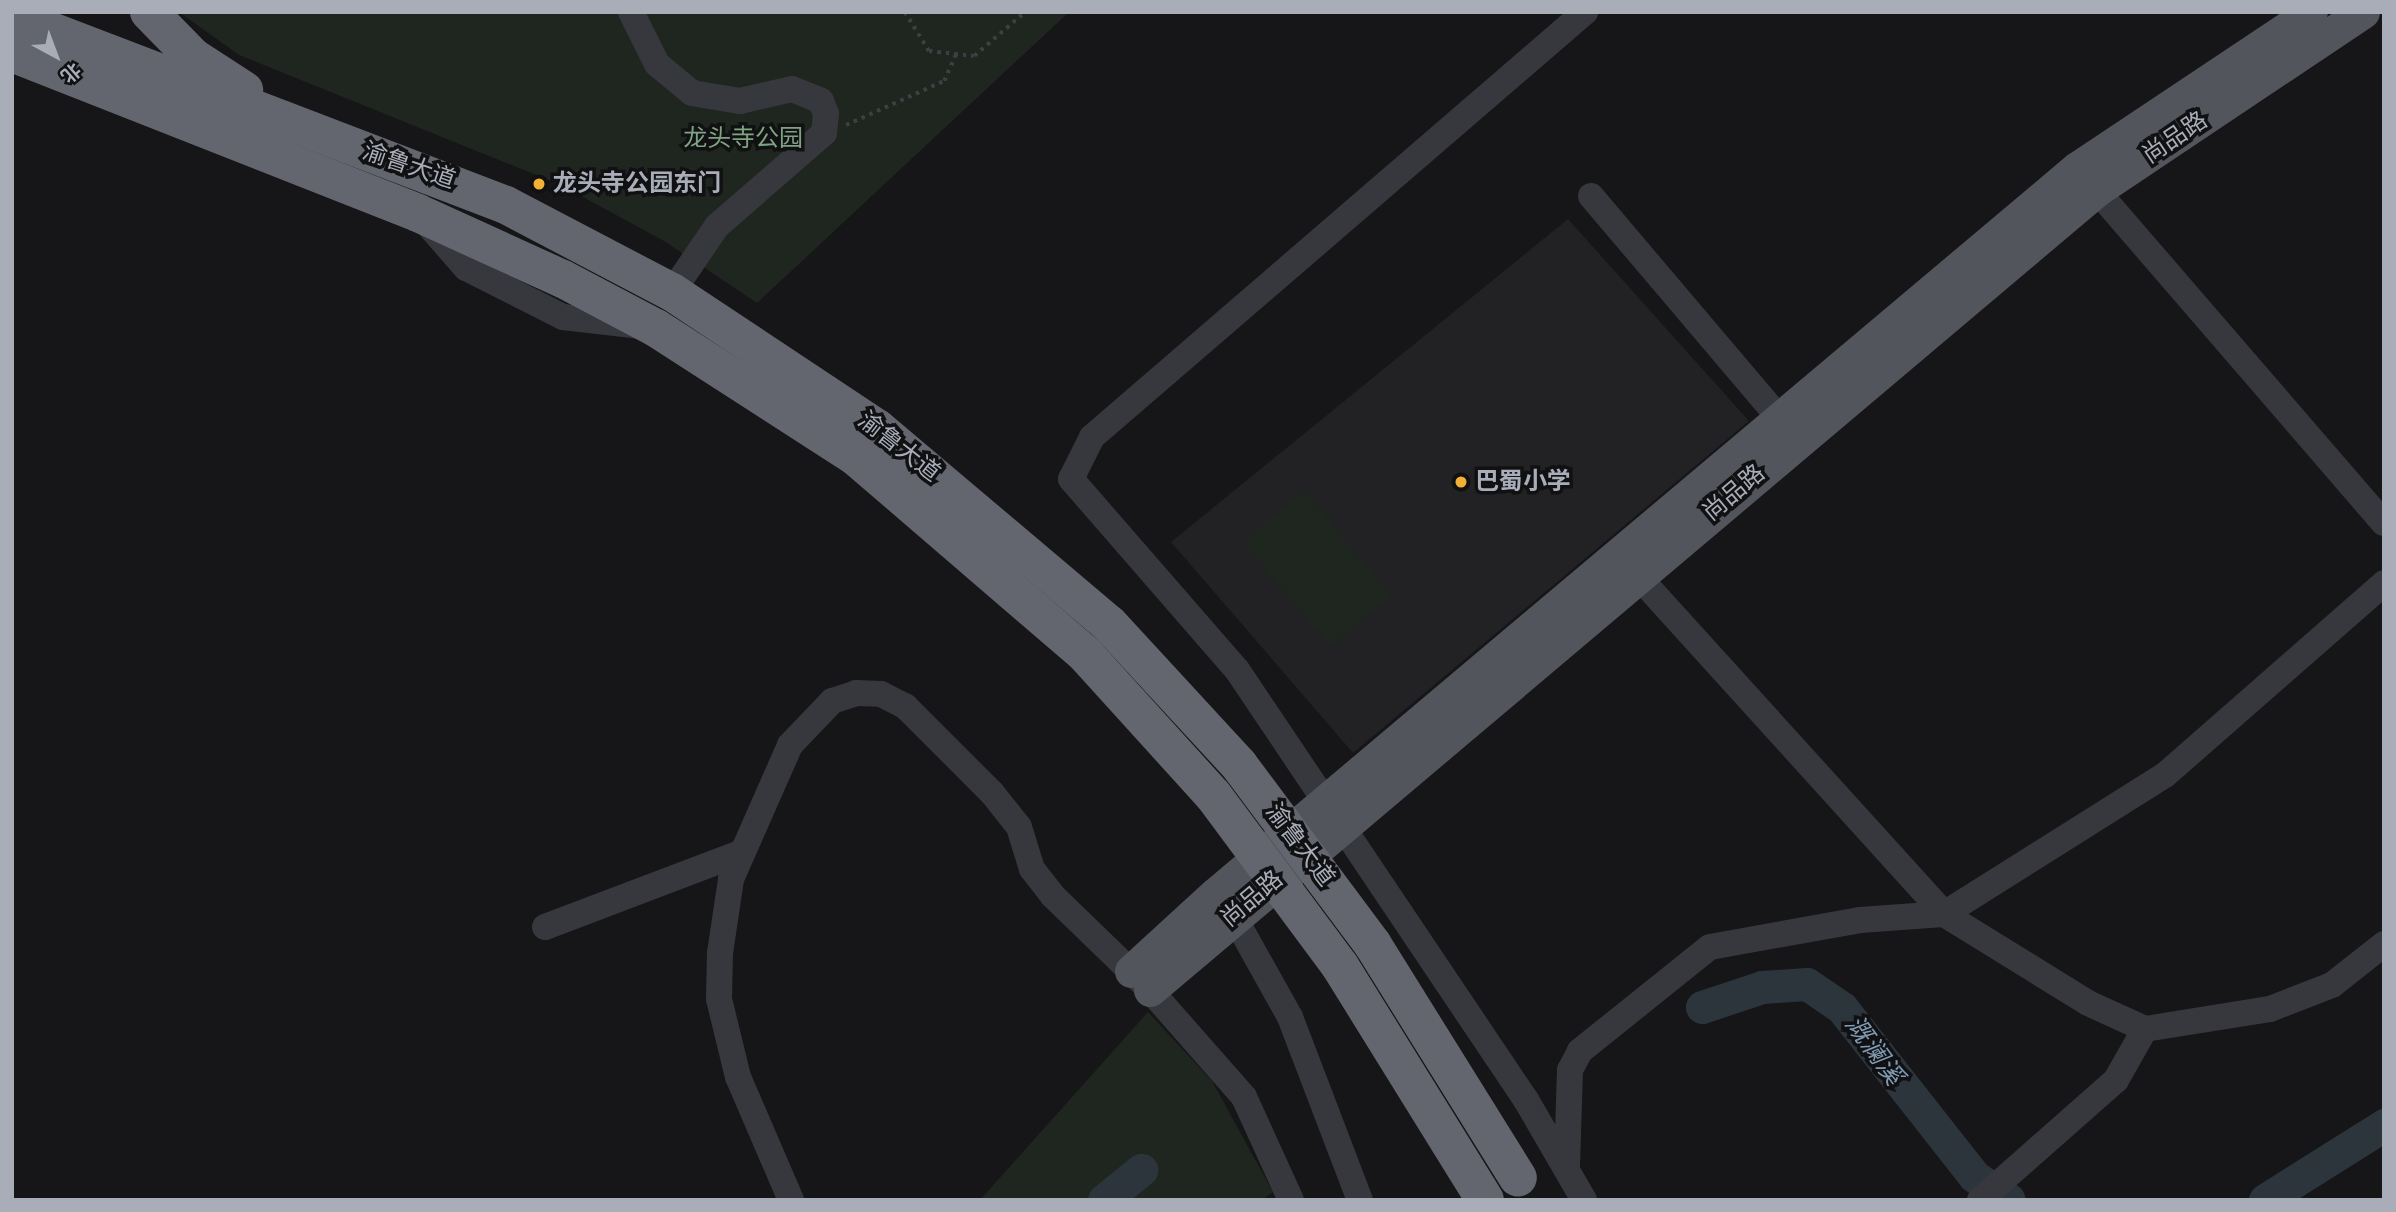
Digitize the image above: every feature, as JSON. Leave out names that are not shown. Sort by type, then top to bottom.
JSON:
[{"type":"highway","points":[[149,12],[193,57],[317,135]]},
{"type":"highway","name":"渝鲁大道","points":[[12,16],[317,135],[434,172],[672,292],[867,443],[1109,624],[1239,765],[1373,945],[1525,1189]]},
{"type":"highway","name":"渝鲁大道","points":[[12,53],[418,213],[656,328],[867,443],[1086,654],[1213,795],[1340,966],[1485,1200]]},
{"type":"main road","name":"尚品路","points":[[1140,981],[1780,419],[2087,179],[2311,12]]},
{"type":"main road","name":"尚品路","points":[[1140,981],[1233,915],[1335,812],[1637,575],[2087,179],[2363,12]]},
{"type":"main road","name":"渝鲁大道","points":[[12,64],[90,84]]},
{"type":"street","points":[[631,12],[657,64],[692,93],[717,101],[809,93],[826,114],[824,133],[717,226],[672,292]]},
{"type":"street","points":[[1584,1200],[1568,1170],[1335,812],[1237,670],[1071,479],[1092,438],[1585,12]]},
{"type":"street","points":[[2087,179],[2384,523]]},
{"type":"street","points":[[1591,196],[1780,419]]},
{"type":"street","points":[[1637,575],[1944,914],[2088,1003],[2145,1028],[2270,1009],[2332,985],[2384,944]]},
{"type":"street","points":[[1568,1170],[1570,1070],[1580,1051],[1710,947],[1860,920],[1944,914],[2165,775],[2384,583]]},
{"type":"street","points":[[790,1200],[738,1077],[719,999],[722,941],[740,853],[790,745],[813,716],[844,697],[881,694],[933,729],[992,793],[1019,827],[1032,869],[1140,981],[1244,1097],[1292,1200]]},
{"type":"street","points":[[545,927],[740,853]]},
{"type":"street","points":[[1233,915],[1290,1017],[1360,1200]]},
{"type":"street","points":[[1980,1200],[2116,1080],[2145,1028]]},
{"type":"path","points":[[905,12],[929,51],[974,56],[1025,12]]},
{"type":"path","points":[[824,133],[944,81],[956,54]]},
{"type":"shaded area","name":"巴蜀小学","points":[[1568,219],[1749,421],[1353,753],[1171,542]]},
{"type":"green space","name":"龙头寺公园","points":[[179,12],[1069,12],[757,303],[664,241],[561,185],[239,55]]},
{"type":"green space","points":[[1304,490],[1392,595],[1331,647],[1242,542]]},
{"type":"green space","points":[[1148,1012],[1212,1081],[1273,1192],[1262,1200],[980,1200]]},
{"type":"waterway","name":"溉澜溪","points":[[1702,1007],[1762,987],[1807,984],[1842,1008],[1974,1176],[2009,1200]]},
{"type":"waterway","name":"溉澜溪","points":[[2265,1200],[2384,1125]]},
{"type":"waterway","name":"溉澜溪","points":[[1104,1200],[1141,1170]]},
{"type":"place","name":"龙头寺公园东门","points":[[539,184]]},
{"type":"place","name":"巴蜀小学","points":[[1461,482]]}]
